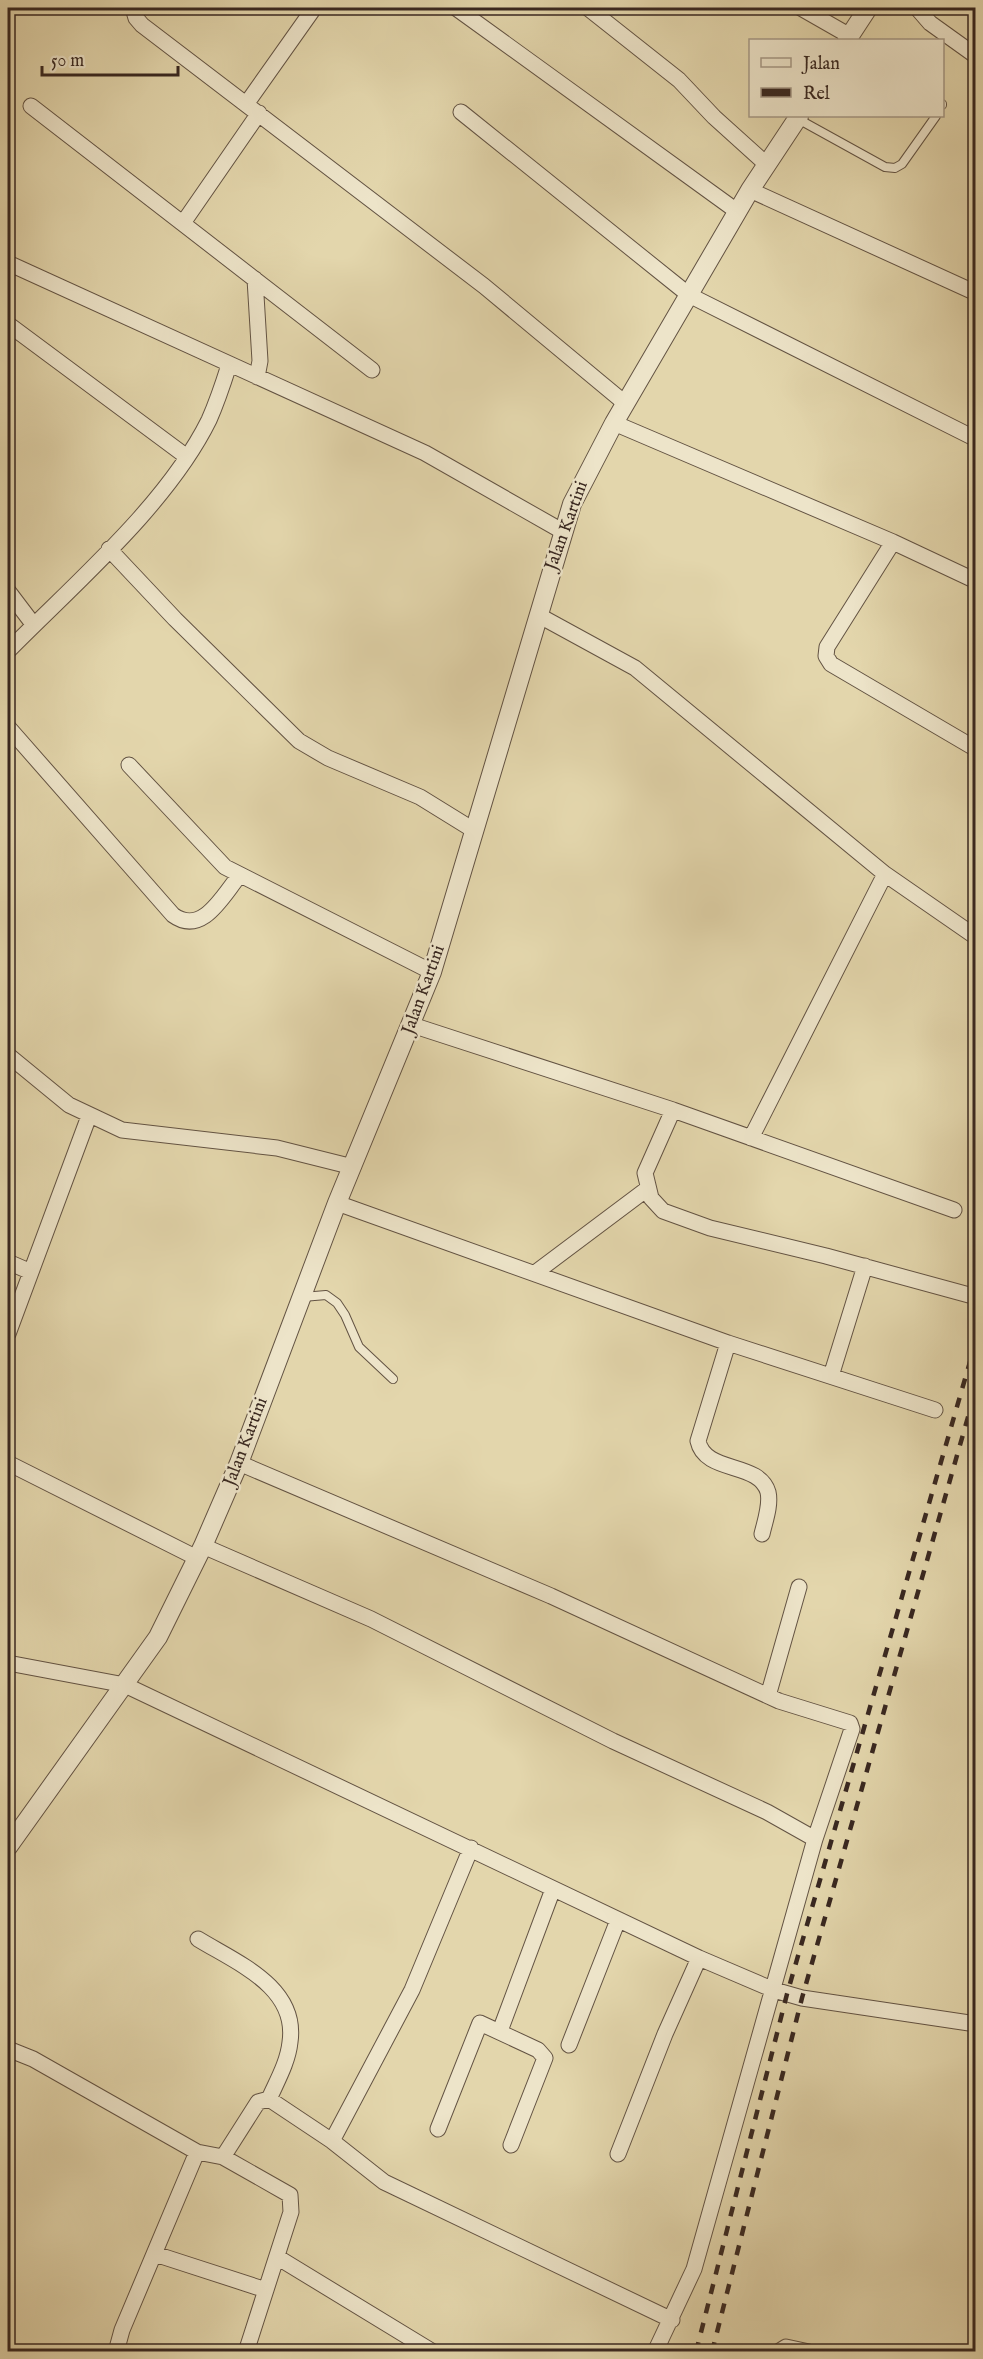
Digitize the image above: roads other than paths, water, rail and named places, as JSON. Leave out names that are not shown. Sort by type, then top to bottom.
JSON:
[{"type":"street","points":[[456,8],[738,212]]},
{"type":"street","points":[[588,8],[679,80],[714,117],[766,164]]},
{"type":"street","points":[[801,8],[849,38],[868,8]]},
{"type":"street","points":[[917,8],[930,23],[975,56]]},
{"type":"street","points":[[130,9],[142,25],[484,286],[626,404]]},
{"type":"street","points":[[183,223],[312,11]]},
{"type":"street","points":[[31,106],[372,370]]},
{"type":"street","points":[[461,112],[689,295],[975,439]]},
{"type":"street","name":"Jalan Kartini","points":[[8,1847],[158,1637],[200,1552],[239,1462],[337,1203],[432,972],[476,831],[562,531],[586,475],[614,423],[750,190],[798,117]]},
{"type":"street","points":[[750,190],[975,293]]},
{"type":"street","points":[[8,263],[424,453],[562,531]]},
{"type":"street","points":[[255,279],[260,352],[257,377]]},
{"type":"street","points":[[8,324],[187,457]]},
{"type":"street","points":[[8,651],[109,549],[155,498],[187,457],[211,414],[229,365]]},
{"type":"street","points":[[614,423],[893,542],[975,581]]},
{"type":"street","points":[[893,542],[826,647],[826,656],[831,664],[975,749]]},
{"type":"street","points":[[109,549],[175,619],[299,741],[328,758],[420,797],[476,831]]},
{"type":"street","points":[[8,591],[33,624]]},
{"type":"street","points":[[538,615],[635,668],[885,874],[975,937]]},
{"type":"street","points":[[8,727],[173,915],[182,922],[192,923],[203,919],[239,876]]},
{"type":"street","points":[[129,765],[212,855],[239,876],[432,972]]},
{"type":"street","points":[[752,1138],[885,874]]},
{"type":"street","points":[[412,1025],[673,1110],[954,1210]]},
{"type":"street","points":[[8,1055],[69,1105],[122,1130],[277,1148],[353,1167]]},
{"type":"street","points":[[673,1110],[645,1173],[647,1189],[655,1204],[663,1211],[689,1222],[865,1266],[969,1295]]},
{"type":"street","points":[[8,1334],[89,1116]]},
{"type":"street","points":[[535,1273],[647,1189]]},
{"type":"street","points":[[337,1203],[728,1343],[935,1410]]},
{"type":"street","points":[[8,1262],[32,1272]]},
{"type":"street","points":[[831,1376],[865,1266]]},
{"type":"street","points":[[728,1343],[698,1441],[707,1457],[756,1478],[764,1484],[768,1504],[762,1534]]},
{"type":"street","points":[[239,1462],[551,1596],[796,1708],[850,1723],[852,1729],[815,1839],[694,2269],[655,2352]]},
{"type":"street","points":[[8,1463],[200,1552],[371,1619],[613,1741],[767,1812],[815,1839]]},
{"type":"street","points":[[768,1696],[799,1587]]},
{"type":"street","points":[[8,1663],[125,1685],[618,1920],[774,1990],[802,1998],[975,2024]]},
{"type":"street","points":[[332,2141],[412,1990],[471,1848]]},
{"type":"street","points":[[500,2031],[553,1889]]},
{"type":"street","points":[[569,2045],[618,1920]]},
{"type":"street","points":[[198,1939],[267,1981],[286,2009],[290,2025],[290,2043],[269,2099]]},
{"type":"street","points":[[618,2154],[665,2034],[699,1958]]},
{"type":"street","points":[[438,2129],[480,2023],[538,2050],[545,2058],[511,2145]]},
{"type":"street","points":[[8,2049],[33,2060],[197,2151],[224,2157],[290,2195],[291,2212],[246,2352]]},
{"type":"street","points":[[224,2157],[258,2102],[269,2099],[332,2141],[384,2182],[672,2320]]},
{"type":"street","points":[[116,2352],[122,2330],[197,2151]]},
{"type":"street","points":[[154,2254],[266,2290]]},
{"type":"street","points":[[277,2257],[433,2352]]},
{"type":"street","points":[[778,2352],[786,2348],[809,2352]]},
{"type":"lane","points":[[798,117],[885,167],[895,168],[902,164],[935,117]]},
{"type":"lane","points":[[302,1298],[326,1295],[337,1303],[359,1347],[393,1379]]},
{"type":"railway","points":[[696,2352],[787,1994],[976,1341]]},
{"type":"railway","points":[[712,2352],[802,1998],[976,1389]]}]
